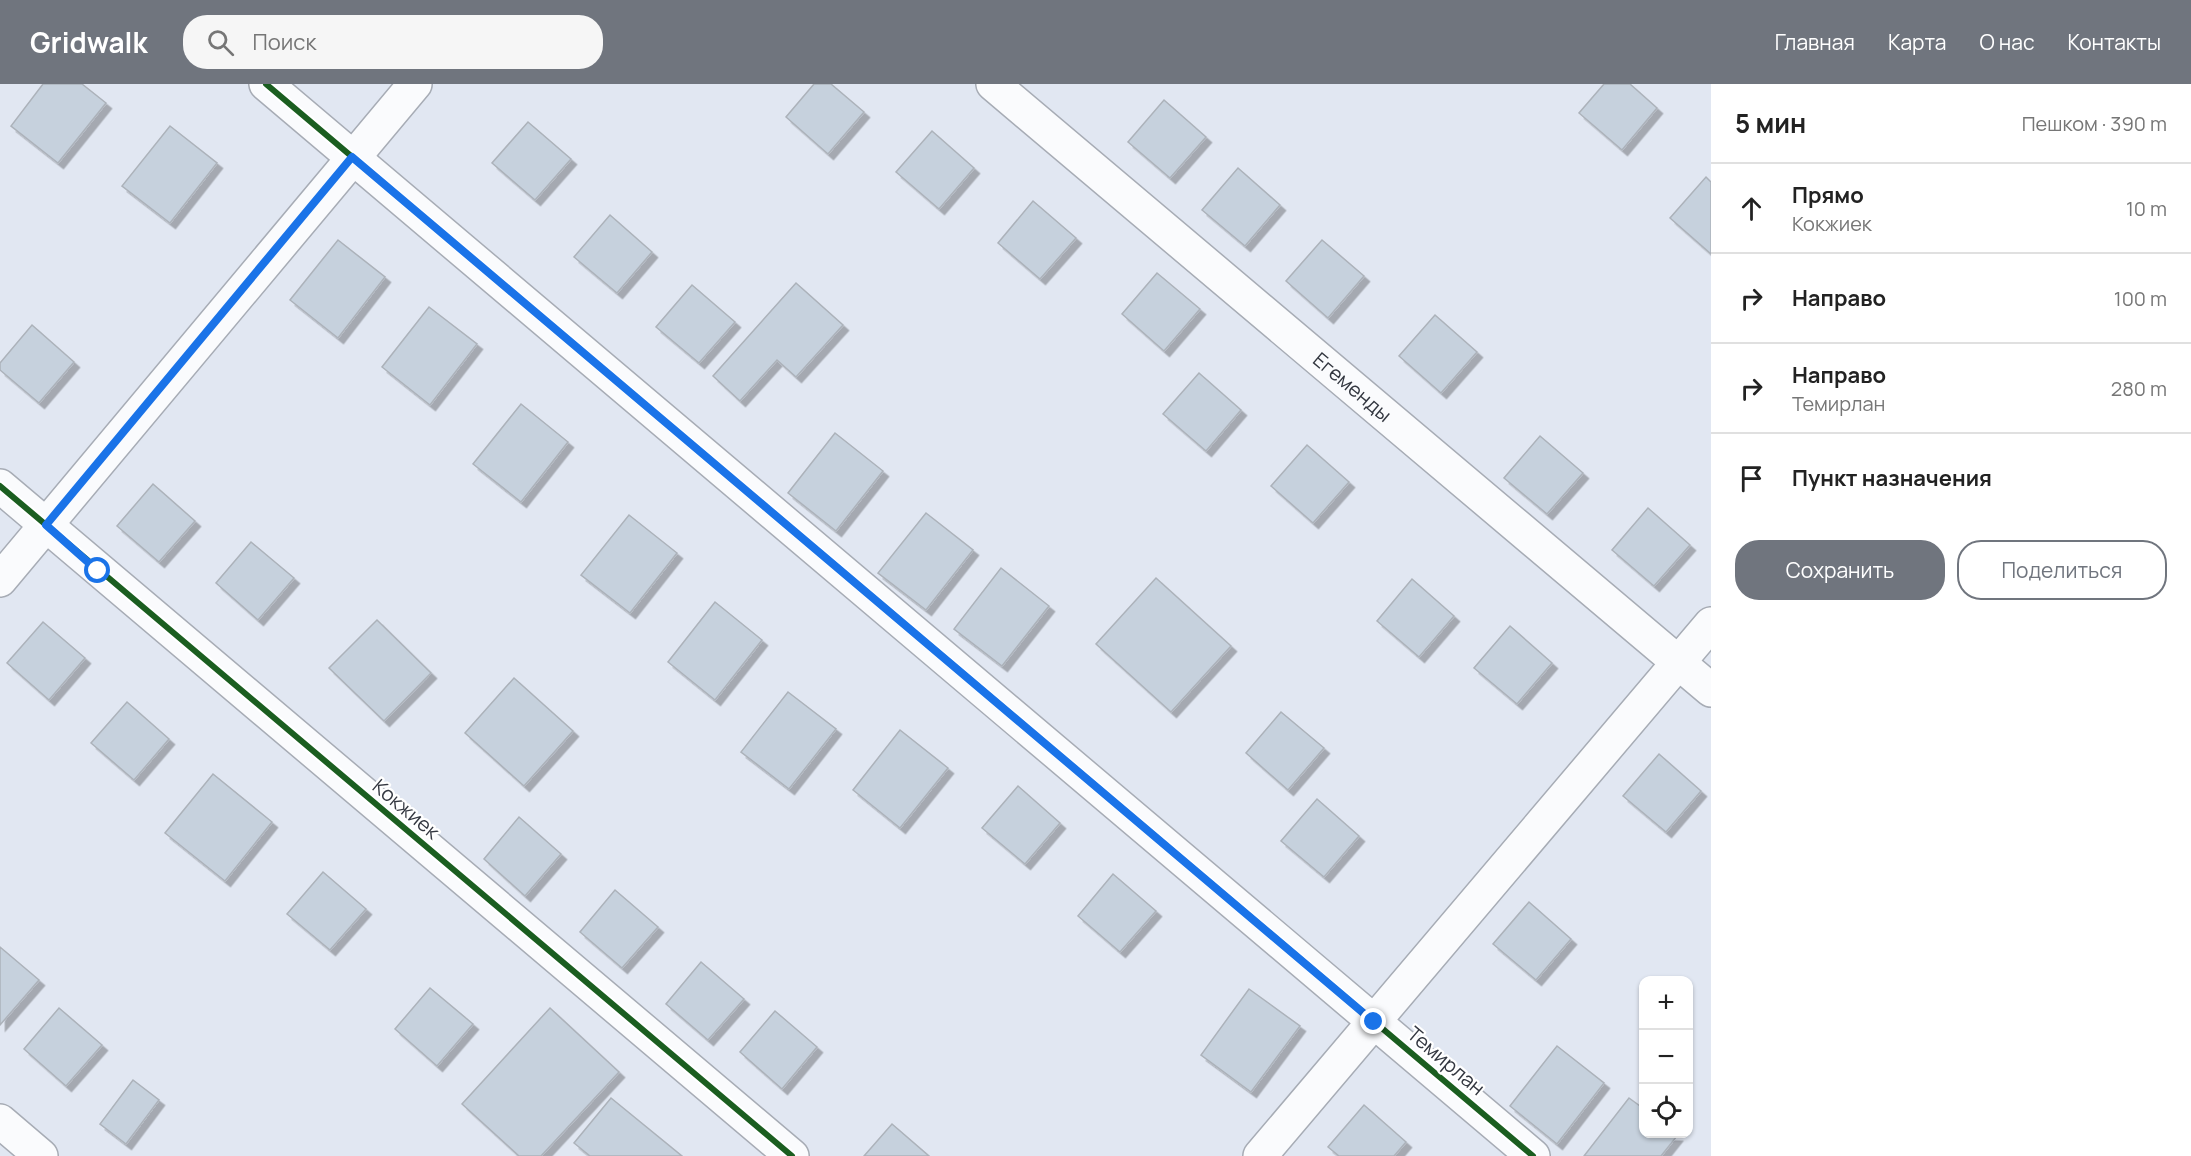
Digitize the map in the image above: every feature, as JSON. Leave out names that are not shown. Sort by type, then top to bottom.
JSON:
[{"type":"street","name":"Темирлан","points":[[266,84],[1533,1156]]},
{"type":"street","points":[[0,580],[415,84]]},
{"type":"street","name":"Егеменды","points":[[993,84],[1711,690]]},
{"type":"street","name":"Кокжиек","points":[[0,486],[792,1156]]},
{"type":"street","points":[[1260,1156],[1711,624]]},
{"type":"street","points":[[0,1121],[41,1156]]},
{"type":"building","points":[[43,84],[82,84],[106,103],[58,163],[11,126]]},
{"type":"building","points":[[814,84],[831,84],[864,112],[828,154],[786,117]]},
{"type":"building","points":[[1604,84],[1630,84],[1657,108],[1622,150],[1579,113]]},
{"type":"building","points":[[1164,100],[1206,137],[1170,178],[1128,142]]},
{"type":"building","points":[[528,122],[571,159],[535,200],[492,163]]},
{"type":"building","points":[[170,126],[217,163],[170,223],[122,186]]},
{"type":"building","points":[[932,131],[974,168],[939,209],[896,172]]},
{"type":"building","points":[[1238,168],[1280,205],[1245,246],[1202,210]]},
{"type":"building","points":[[1706,177],[1711,182],[1711,254],[1670,218]]},
{"type":"building","points":[[1033,201],[1076,238],[1040,279],[998,243]]},
{"type":"building","points":[[610,215],[652,252],[617,293],[574,257]]},
{"type":"building","points":[[338,240],[385,277],[338,338],[290,300]]},
{"type":"building","points":[[1322,240],[1364,276],[1328,318],[1286,281]]},
{"type":"building","points":[[1157,273],[1200,309],[1164,351],[1122,314]]},
{"type":"building","points":[[796,283],[843,325],[796,377],[777,360],[740,401],[713,376]]},
{"type":"building","points":[[692,285],[735,322],[699,363],[656,327]]},
{"type":"building","points":[[429,307],[477,344],[430,405],[382,367]]},
{"type":"building","points":[[1435,315],[1477,352],[1441,393],[1399,356]]},
{"type":"building","points":[[32,325],[74,362],[39,403],[0,370],[0,363]]},
{"type":"building","points":[[1199,373],[1241,410],[1206,451],[1163,414]]},
{"type":"building","points":[[521,404],[568,442],[521,502],[473,464]]},
{"type":"building","points":[[835,433],[883,471],[836,531],[788,493]]},
{"type":"building","points":[[1540,436],[1583,473],[1547,514],[1504,478]]},
{"type":"building","points":[[1307,445],[1349,482],[1313,523],[1271,486]]},
{"type":"building","points":[[153,484],[195,521],[159,562],[117,526]]},
{"type":"building","points":[[1648,508],[1690,545],[1654,586],[1612,550]]},
{"type":"building","points":[[926,513],[973,550],[926,610],[878,573]]},
{"type":"building","points":[[629,515],[677,553],[630,613],[581,575]]},
{"type":"building","points":[[251,542],[294,578],[258,620],[216,583]]},
{"type":"building","points":[[1001,568],[1049,606],[1002,666],[954,629]]},
{"type":"building","points":[[1156,578],[1231,646],[1171,712],[1096,644]]},
{"type":"building","points":[[1412,579],[1454,616],[1419,657],[1377,621]]},
{"type":"building","points":[[715,602],[762,640],[715,700],[668,662]]},
{"type":"building","points":[[377,620],[431,673],[384,721],[329,668]]},
{"type":"building","points":[[43,622],[85,658],[49,700],[7,663]]},
{"type":"building","points":[[1510,626],[1552,663],[1517,704],[1474,668]]},
{"type":"building","points":[[514,678],[573,731],[524,786],[465,733]]},
{"type":"building","points":[[788,692],[836,729],[789,789],[741,752]]},
{"type":"building","points":[[127,702],[169,739],[134,780],[91,743]]},
{"type":"building","points":[[1281,712],[1324,748],[1288,790],[1246,753]]},
{"type":"building","points":[[900,730],[948,768],[900,828],[853,790]]},
{"type":"building","points":[[1659,754],[1701,791],[1666,832],[1623,796]]},
{"type":"building","points":[[213,774],[272,822],[225,881],[165,833]]},
{"type":"building","points":[[1018,786],[1060,823],[1025,864],[982,828]]},
{"type":"building","points":[[1317,799],[1359,836],[1324,877],[1281,841]]},
{"type":"building","points":[[519,817],[561,854],[525,896],[484,859]]},
{"type":"building","points":[[323,872],[366,909],[330,950],[287,914]]},
{"type":"building","points":[[1113,874],[1156,911],[1120,952],[1078,916]]},
{"type":"building","points":[[615,890],[658,927],[622,968],[580,932]]},
{"type":"building","points":[[1529,902],[1571,939],[1536,980],[1493,944]]},
{"type":"building","points":[[0,947],[39,980],[0,1025]]},
{"type":"building","points":[[701,962],[744,999],[708,1040],[666,1004]]},
{"type":"building","points":[[430,988],[473,1024],[437,1066],[395,1029]]},
{"type":"building","points":[[1249,989],[1300,1026],[1251,1092],[1201,1055]]},
{"type":"building","points":[[59,1008],[102,1045],[66,1086],[24,1049]]},
{"type":"building","points":[[550,1008],[619,1072],[541,1156],[519,1156],[462,1104]]},
{"type":"building","points":[[775,1011],[817,1047],[782,1089],[740,1052]]},
{"type":"building","points":[[1557,1046],[1604,1083],[1557,1144],[1510,1106]]},
{"type":"building","points":[[133,1080],[159,1100],[126,1144],[100,1124]]},
{"type":"building","points":[[611,1098],[682,1156],[590,1156],[574,1143]]},
{"type":"building","points":[[1629,1098],[1639,1105],[1639,1138],[1675,1138],[1661,1156],[1584,1156]]},
{"type":"building","points":[[1364,1105],[1406,1142],[1394,1156],[1339,1156],[1328,1147]]},
{"type":"building","points":[[892,1124],[929,1156],[864,1156]]},
{"type":"cycle path","points":[[266,84],[1533,1156]]},
{"type":"cycle path","points":[[0,486],[792,1156]]},
{"type":"route","points":[[98,571],[46,525],[352,157],[1374,1022]]}]
